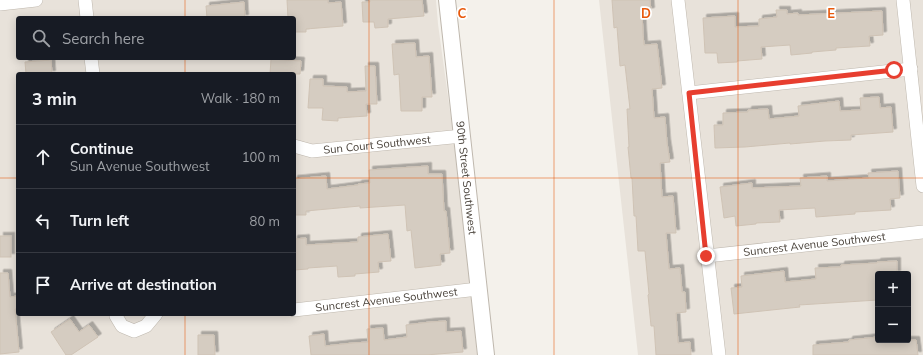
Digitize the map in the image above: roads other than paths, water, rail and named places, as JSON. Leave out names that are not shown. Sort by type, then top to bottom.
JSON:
[{"type":"street","points":[[0,4],[36,0]]},
{"type":"street","points":[[85,0],[87,16]]},
{"type":"street","name":"90th Street Southwest","points":[[447,0],[486,355]]},
{"type":"street","points":[[678,0],[718,355]]},
{"type":"street","points":[[903,0],[923,186]]},
{"type":"street","points":[[91,60],[92,72]]},
{"type":"street","points":[[689,93],[911,69]]},
{"type":"street","name":"Sun Court Southwest","points":[[296,147],[312,151],[462,136]]},
{"type":"street","name":"Suncrest Avenue Southwest","points":[[706,256],[923,232]]},
{"type":"street","name":"Suncrest Avenue Southwest","points":[[296,310],[478,289]]},
{"type":"street","points":[[116,316],[122,326],[134,331],[146,326],[154,316]]}]
